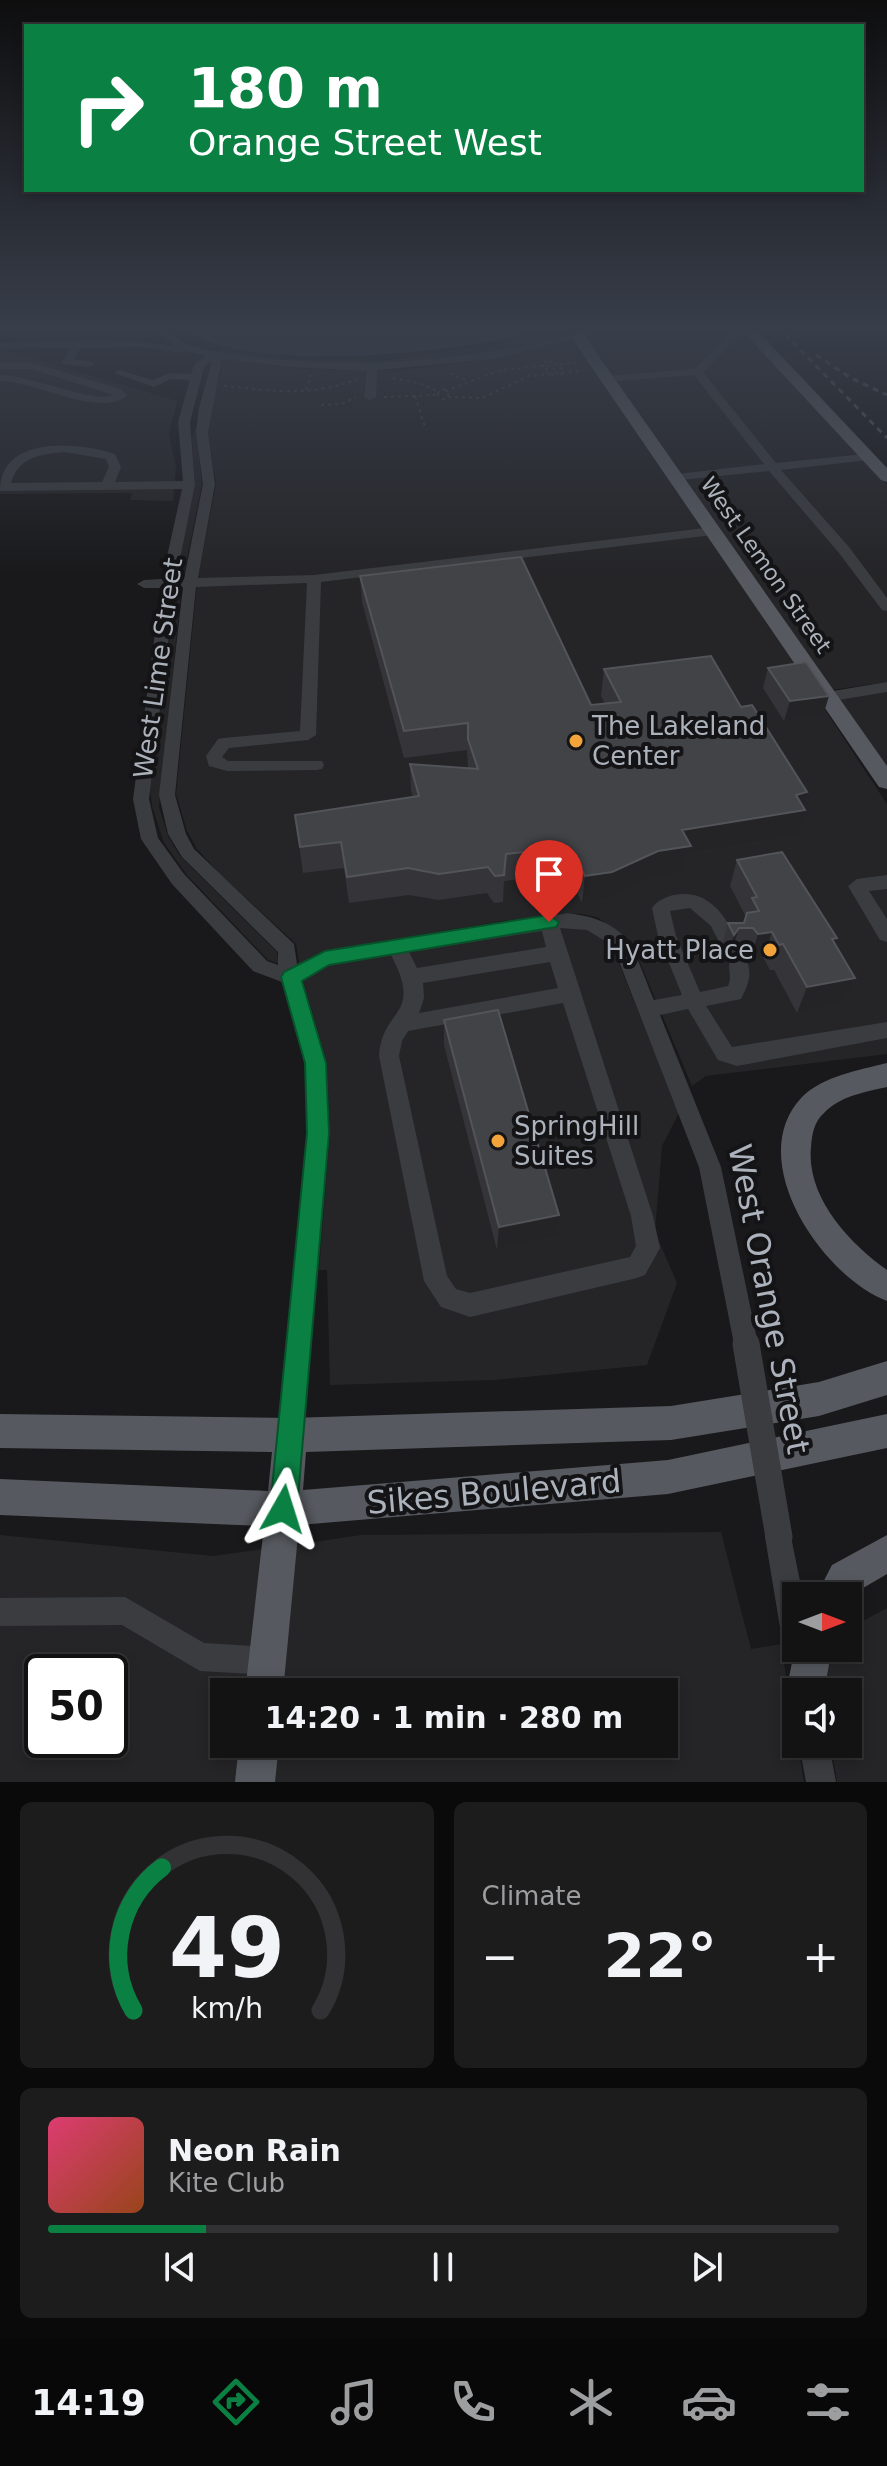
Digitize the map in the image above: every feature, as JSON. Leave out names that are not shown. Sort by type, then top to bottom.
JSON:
[{"type":"main road","name":"West Lemon Street","points":[[628,409],[887,782]]},
{"type":"main road","points":[[824,409],[887,477]]},
{"type":"main road","points":[[887,1075],[841,1086],[806,1112],[794,1155],[809,1208],[837,1248],[887,1286]]},
{"type":"main road","name":"Sikes Boulevard","points":[[0,1431],[291,1435],[671,1423],[819,1399],[887,1378]]},
{"type":"main road","name":"Sikes Boulevard","points":[[0,1497],[283,1509],[668,1477],[887,1431]]},
{"type":"main road","points":[[266,1676],[291,1435]]},
{"type":"main road","points":[[843,1582],[887,1553]]},
{"type":"main road","points":[[255,1782],[258,1758]]},
{"type":"street","name":"West Lime Street","points":[[188,409],[183,429],[189,485],[169,584],[141,791],[150,839],[178,879],[260,966],[291,977]]},
{"type":"street","points":[[205,409],[202,432],[209,484],[190,583],[172,740],[168,806],[188,853],[287,949],[291,977],[315,1063],[318,1133],[291,1435]]},
{"type":"street","points":[[727,409],[844,550],[887,607]]},
{"type":"street","points":[[107,486],[115,467],[111,457],[85,450],[38,452],[26,456],[14,462],[6,473],[2,487],[107,486],[189,485]]},
{"type":"street","points":[[677,478],[868,456]]},
{"type":"street","points":[[144,584],[314,579],[713,531]]},
{"type":"street","points":[[314,579],[308,735],[224,743],[214,756],[215,762],[227,766],[316,765]]},
{"type":"street","points":[[827,697],[887,687]]},
{"type":"street","points":[[887,882],[857,886],[887,935]]},
{"type":"street","points":[[728,941],[721,922],[703,904],[677,901],[661,908],[658,915],[662,929],[716,1042],[725,1054],[737,1057],[887,1030]]},
{"type":"street","name":"West Orange Street","points":[[291,977],[325,958],[480,931],[567,920],[591,923],[621,942],[710,1167],[746,1344],[786,1582]]},
{"type":"street","points":[[396,946],[411,977],[415,1000],[406,1023],[391,1038],[389,1056],[436,1281],[449,1299],[470,1305],[637,1267],[648,1248],[642,1216],[549,922]]},
{"type":"street","points":[[411,977],[557,953]]},
{"type":"street","points":[[648,1009],[734,993],[741,979],[738,962]]},
{"type":"street","points":[[406,1023],[570,994]]},
{"type":"street","points":[[0,1612],[125,1611],[200,1657],[266,1676]]},
{"type":"street","points":[[817,1758],[821,1782]]},
{"type":"path","points":[[419,409],[426,430]]},
{"type":"shaded area","points":[[0,409],[175,409],[169,434],[176,467],[173,501],[130,500],[132,493],[0,494]]},
{"type":"shaded area","points":[[211,409],[622,409],[745,588],[887,804],[887,1054],[706,1076],[692,1086],[631,941],[597,917],[582,914],[565,913],[502,921],[323,951],[299,963],[296,944],[197,849],[187,831],[176,794],[197,583],[216,484],[208,432]]},
{"type":"shaded area","points":[[635,409],[817,409],[859,454],[681,474]]},
{"type":"shaded area","points":[[196,426],[202,484],[182,583],[159,807],[168,836],[180,856],[277,952],[278,963],[268,960],[187,875],[164,843],[152,806],[150,790],[180,558],[195,485],[192,438]]},
{"type":"shaded area","points":[[864,460],[887,484],[887,682],[831,690],[685,480]]},
{"type":"shaded area","points":[[887,692],[887,769],[838,700]]},
{"type":"shaded area","points":[[568,926],[587,929],[612,946],[679,1113],[662,1146],[655,1232],[677,1283],[647,1365],[494,1380],[330,1385],[327,1270],[319,1270],[330,1133],[327,1062],[303,980],[328,965]]},
{"type":"shaded area","points":[[721,1532],[751,1649],[781,1644],[786,1678],[782,1678],[782,1758],[800,1758],[804,1782],[272,1782],[275,1758],[678,1758],[678,1678],[282,1678],[295,1545],[361,1535]]},
{"type":"shaded area","points":[[0,1535],[213,1556],[264,1549],[250,1678],[210,1678],[210,1758],[241,1758],[238,1782],[0,1782]]},
{"type":"shaded area","points":[[887,1608],[887,1782],[837,1782],[833,1758],[862,1758],[862,1678],[825,1678],[827,1662],[862,1662],[862,1621]]},
{"type":"building","name":"The Lakeland Center","points":[[521,557],[591,705],[621,702],[604,669],[711,656],[741,707],[752,705],[807,792],[796,795],[805,810],[682,830],[691,846],[658,851],[612,872],[585,876],[579,864],[560,867],[553,849],[506,854],[504,875],[495,876],[488,867],[439,874],[408,868],[347,877],[341,842],[300,847],[295,815],[419,796],[410,764],[478,769],[468,739],[468,723],[404,731],[360,576]]},
{"type":"building","points":[[806,662],[829,696],[790,701],[768,668]]},
{"type":"building","points":[[782,852],[837,938],[832,939],[855,978],[807,987],[783,944],[779,945],[772,932],[758,934],[753,928],[739,928],[734,935],[728,923],[744,923],[747,913],[759,911],[752,898],[757,897],[737,860]]},
{"type":"building","name":"SpringHill Suites","points":[[498,1010],[559,1215],[499,1227],[444,1020]]},
{"type":"railway","points":[[859,409],[887,438]]},
{"type":"place","name":"The Lakeland Center","points":[[576,741]]},
{"type":"place","name":"Hyatt Place","points":[[770,950]]},
{"type":"place","name":"SpringHill Suites","points":[[498,1141]]},
{"type":"route","points":[[283,1509],[318,1133],[315,1063],[291,977],[325,958],[549,922]]}]
